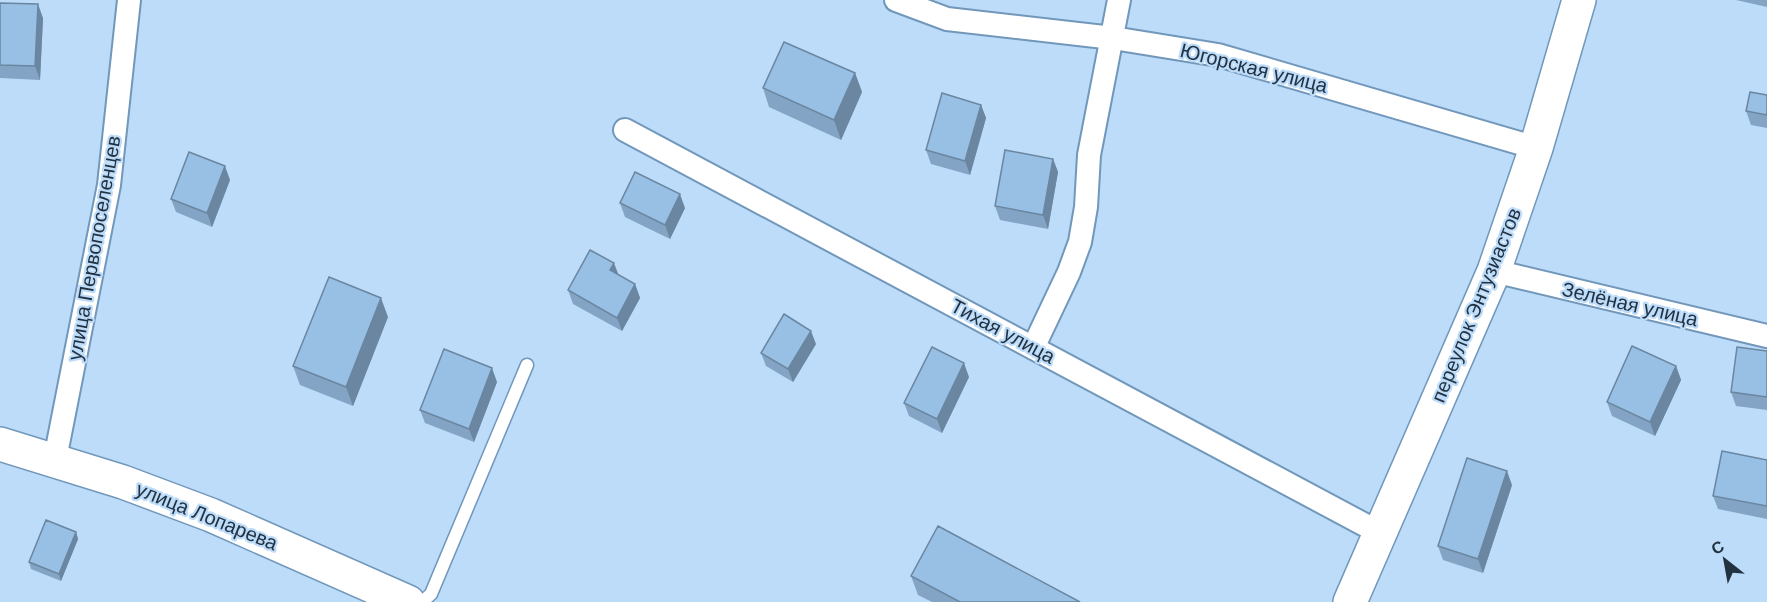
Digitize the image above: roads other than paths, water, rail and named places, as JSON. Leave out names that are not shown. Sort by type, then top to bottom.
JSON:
[{"type":"main road","name":"переулок Энтузиастов","points":[[1350,602],[1494,271],[1536,148],[1579,0]]},
{"type":"main road","name":"улица Лопарева","points":[[0,444],[55,459],[211,515],[408,602]]},
{"type":"street","name":"улица Первопоселенцев","points":[[55,459],[109,185],[129,0]]},
{"type":"street","name":"Югорская улица","points":[[897,0],[948,19],[1113,38],[1218,55],[1536,148]]},
{"type":"street","points":[[1033,348],[1069,272],[1080,242],[1086,207],[1089,155],[1119,0]]},
{"type":"street","name":"Тихая улица","points":[[625,130],[1380,533]]},
{"type":"street","name":"Зелёная улица","points":[[1494,271],[1767,336]]},
{"type":"lane","points":[[422,602],[431,594],[526,365]]}]
